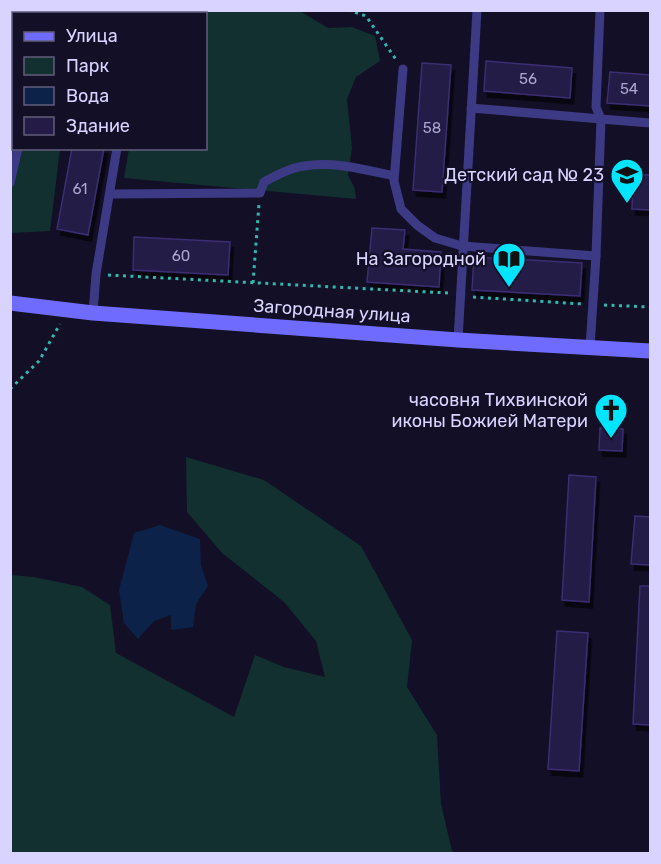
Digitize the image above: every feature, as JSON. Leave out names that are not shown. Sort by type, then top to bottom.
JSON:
[{"type":"main road","name":"Загородная улица","points":[[10,303],[93,313],[458,340],[651,351]]},
{"type":"lane","points":[[458,340],[477,10]]},
{"type":"lane","points":[[590,347],[601,118],[596,107],[600,10]]},
{"type":"lane","points":[[403,69],[394,181],[401,208],[417,225],[435,238],[462,246],[596,256]]},
{"type":"lane","points":[[471,108],[651,123]]},
{"type":"lane","points":[[10,183],[18,150]]},
{"type":"lane","points":[[93,313],[96,274],[117,150]]},
{"type":"lane","points":[[110,194],[260,194],[264,182],[304,166],[333,165],[394,176]]},
{"type":"path","points":[[348,10],[366,16],[403,69]]},
{"type":"path","points":[[253,283],[260,194]]},
{"type":"path","points":[[96,274],[651,307]]},
{"type":"path","points":[[10,389],[39,361],[68,310]]},
{"type":"green space","points":[[10,11],[300,11],[328,28],[352,27],[375,36],[380,61],[356,77],[347,99],[352,148],[348,175],[355,189],[356,199],[124,178],[129,150],[207,150],[207,12],[12,12],[12,150],[60,150],[50,231],[11,233]]},
{"type":"green space","points":[[186,457],[264,480],[361,546],[412,640],[407,687],[437,735],[441,804],[452,851],[457,853],[11,853],[11,575],[34,577],[82,587],[110,605],[116,653],[234,717],[255,655],[284,667],[325,677],[316,641],[284,602],[222,553],[187,512]]},
{"type":"water","points":[[160,525],[200,539],[201,565],[208,586],[196,604],[193,627],[171,630],[171,615],[154,621],[138,639],[124,623],[119,590],[134,533]]},
{"type":"building","points":[[486,61],[572,68],[570,98],[484,91]]},
{"type":"building","points":[[422,63],[451,65],[442,192],[413,190]]},
{"type":"building","points":[[610,72],[651,75],[651,106],[607,103]]},
{"type":"building","points":[[72,150],[104,150],[88,235],[57,229]]},
{"type":"building","points":[[633,175],[651,175],[651,210],[632,209]]},
{"type":"building","points":[[372,228],[405,230],[403,249],[441,252],[439,287],[367,282]]},
{"type":"building","points":[[134,237],[230,242],[228,275],[133,270]]},
{"type":"building","points":[[474,257],[582,263],[580,296],[472,290]]},
{"type":"building","name":"часовня Тихвинской иконы Божией Матери","points":[[600,428],[623,429],[622,451],[599,450]]},
{"type":"building","points":[[569,475],[596,477],[589,602],[562,600]]},
{"type":"building","points":[[635,516],[651,517],[651,565],[631,564]]},
{"type":"building","points":[[640,586],[651,586],[651,725],[633,724]]},
{"type":"building","points":[[557,631],[588,633],[579,771],[548,769]]},
{"type":"place","name":"Детский сад № 23","points":[[627,204]]},
{"type":"place","name":"На Загородной","points":[[509,288]]},
{"type":"place","name":"часовня Тихвинской иконы Божией Матери","points":[[611,439]]}]
